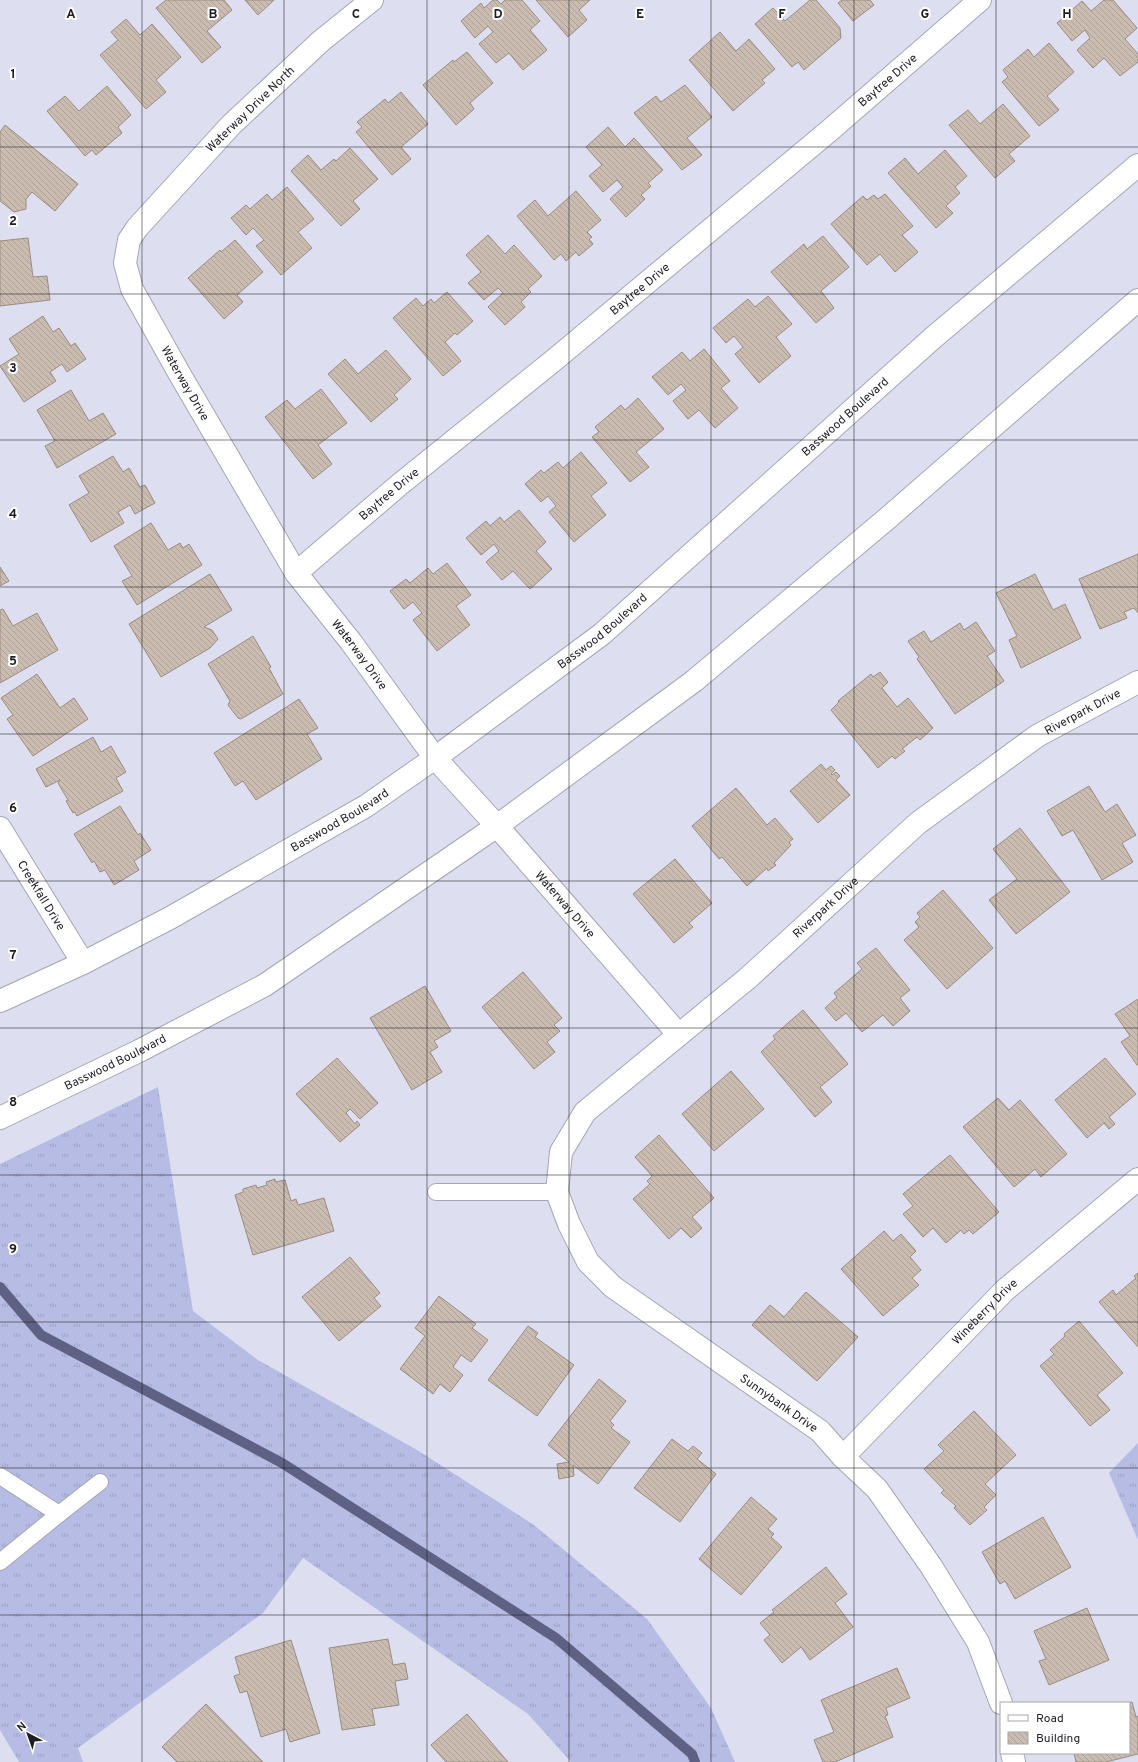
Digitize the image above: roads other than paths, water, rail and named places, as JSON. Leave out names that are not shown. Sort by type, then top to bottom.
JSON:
[{"type":"street","name":"Waterway Drive North","points":[[137,228],[231,125],[321,41],[372,0]]},
{"type":"street","name":"Baytree Drive","points":[[296,573],[399,485],[553,361],[816,141],[980,0]]},
{"type":"street","name":"Basswood Boulevard","points":[[0,1001],[83,963],[170,918],[366,806],[435,758],[602,634],[934,337],[1138,165]]},
{"type":"street","name":"Waterway Drive","points":[[137,228],[129,240],[125,263],[132,289],[179,373],[296,573],[351,642],[435,758],[497,826],[679,1035]]},
{"type":"street","name":"Basswood Boulevard","points":[[0,1118],[139,1052],[264,985],[497,826],[694,681],[889,517],[1138,300]]},
{"type":"street","name":"Riverpark Drive","points":[[558,1184],[561,1152],[585,1112],[748,978],[918,823],[1037,736],[1138,682]]},
{"type":"street","name":"Creekfall Drive","points":[[0,828],[83,963]]},
{"type":"street","name":"Wineberry Drive","points":[[843,1457],[1005,1290],[1138,1179]]},
{"type":"street","name":"Sunnybank Drive","points":[[558,1184],[569,1224],[588,1262],[613,1287],[820,1431],[843,1457],[877,1489],[931,1566],[978,1642],[1001,1702]]},
{"type":"lane","points":[[436,1192],[558,1184]]},
{"type":"lane","points":[[0,1476],[59,1514]]},
{"type":"lane","points":[[0,1562],[100,1482]]},
{"type":"waterway","points":[[0,1287],[41,1335],[282,1463],[556,1638],[692,1754],[695,1762]]}]
